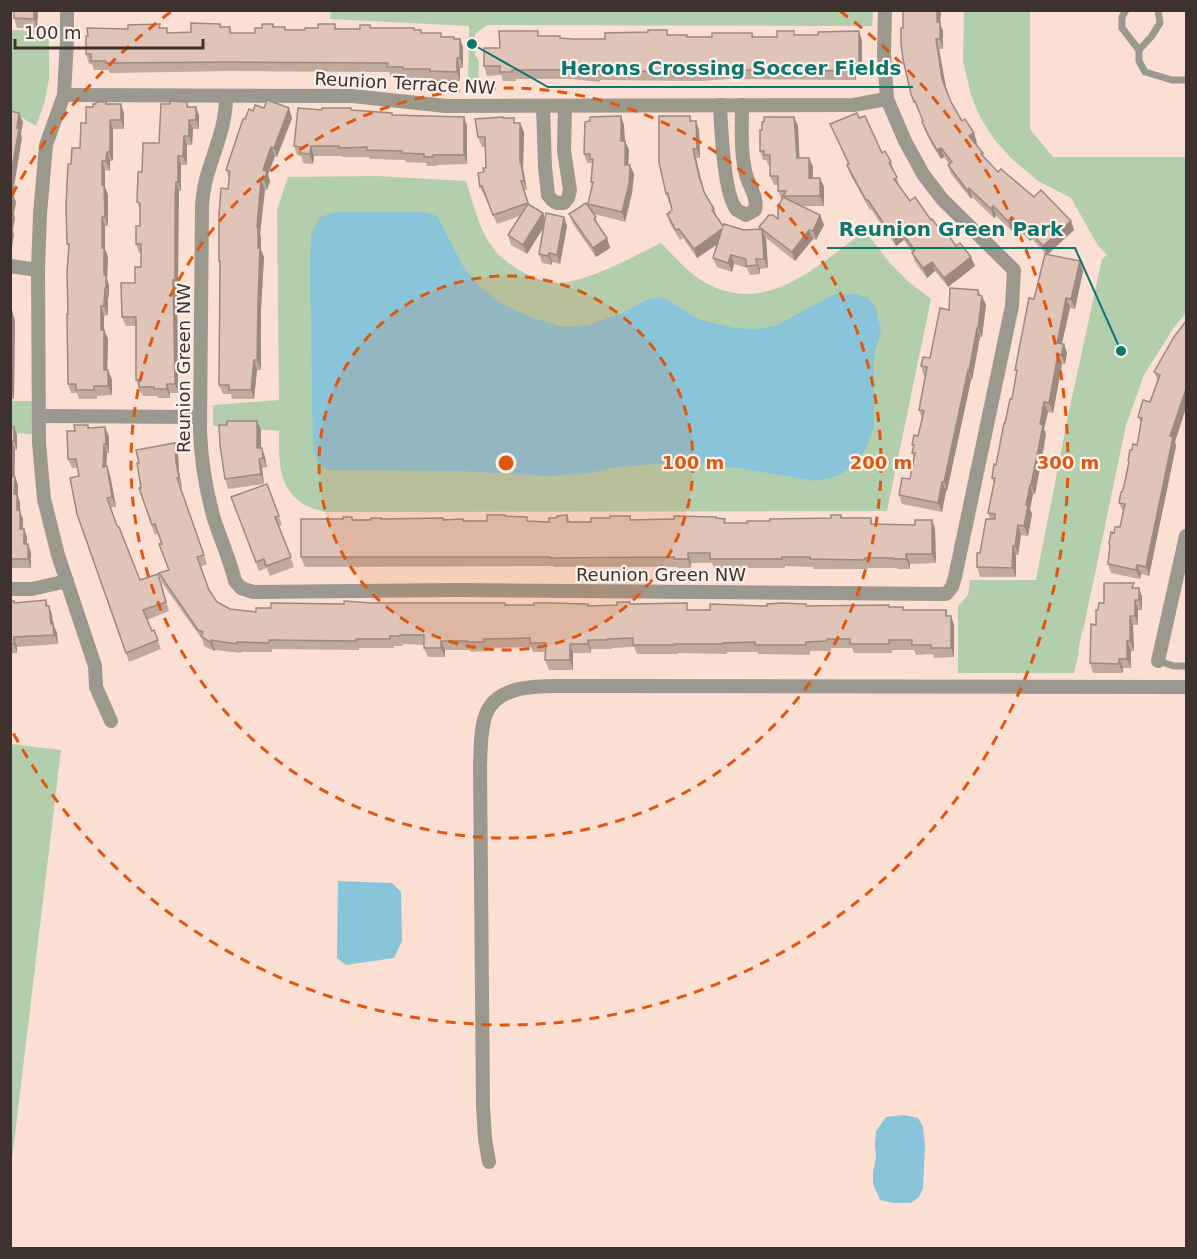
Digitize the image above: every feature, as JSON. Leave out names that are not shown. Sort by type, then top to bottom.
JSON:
[{"type":"street","points":[[67,10],[64,95],[46,145],[39,214],[39,443],[44,499],[58,555],[95,666],[96,687],[111,721]]},
{"type":"street","name":"Reunion Green NW","points":[[226,97],[226,112],[206,178],[202,205],[201,459],[213,515],[235,581],[241,588],[253,592],[458,590],[946,594],[952,587],[955,577],[1012,306],[1014,270],[942,199],[923,174],[904,141],[887,99],[884,53],[885,10]]},
{"type":"street","name":"Reunion Terrace NW","points":[[64,95],[351,96],[446,106],[853,105],[887,99]]},
{"type":"street","points":[[720,105],[726,177],[732,201],[737,210],[746,215],[755,210],[757,203],[744,164],[742,105]]},
{"type":"street","points":[[543,106],[548,195],[557,204],[564,203],[570,190],[564,151],[565,106]]},
{"type":"street","points":[[10,266],[38,270]]},
{"type":"street","points":[[39,416],[200,417]]},
{"type":"street","points":[[1158,661],[1182,579],[1186,536]]},
{"type":"street","points":[[10,589],[32,589],[67,581]]},
{"type":"street","points":[[489,1162],[483,1106],[480,765],[486,713],[495,699],[516,690],[539,686],[1186,687]]},
{"type":"lane","points":[[1126,10],[1122,17],[1122,28],[1139,50],[1139,61],[1145,72],[1172,80],[1186,80]]},
{"type":"lane","points":[[1139,50],[1160,23],[1158,10]]},
{"type":"lane","points":[[1158,661],[1174,666],[1186,666]]},
{"type":"green space","points":[[331,10],[873,11],[872,26],[487,25],[475,34],[475,55],[479,61],[478,94],[468,93],[469,26],[330,19]]},
{"type":"green space","points":[[964,11],[1030,11],[1030,129],[1053,157],[1186,157],[1186,313],[1174,327],[1144,375],[1126,425],[1074,673],[958,673],[958,606],[968,595],[970,580],[1036,580],[1102,259],[1107,255],[1097,244],[1071,198],[1038,181],[1012,159],[994,139],[980,117],[971,95],[963,61]]},
{"type":"green space","points":[[11,30],[49,31],[49,79],[44,104],[36,126],[11,111]]},
{"type":"green space","points":[[377,176],[466,181],[479,222],[494,249],[503,259],[519,270],[549,282],[561,283],[590,276],[661,243],[698,278],[721,290],[744,294],[766,292],[807,273],[865,231],[890,263],[931,299],[887,511],[324,512],[305,505],[296,498],[284,482],[280,462],[279,431],[213,426],[213,405],[279,400],[277,210],[288,177]]},
{"type":"green space","points":[[11,401],[32,401],[32,434],[11,433]]},
{"type":"green space","points":[[10,744],[61,750],[11,1168]]},
{"type":"water","points":[[336,212],[423,212],[437,216],[463,266],[480,287],[502,304],[532,318],[560,326],[589,325],[625,312],[648,299],[664,298],[698,319],[734,328],[756,329],[775,326],[833,295],[855,294],[868,298],[876,308],[881,331],[874,356],[874,426],[868,444],[858,462],[838,476],[815,481],[738,468],[679,462],[547,476],[460,471],[330,470],[320,466],[313,451],[311,235],[320,217]]},
{"type":"water","points":[[338,881],[392,883],[401,892],[402,941],[394,958],[346,965],[337,958]]},
{"type":"water","points":[[904,1115],[918,1118],[923,1127],[925,1146],[923,1188],[919,1197],[911,1203],[893,1203],[880,1200],[873,1184],[876,1131],[886,1117]]},
{"type":"building","points":[[14,10],[34,10],[34,19],[14,18]]},
{"type":"building","points":[[903,10],[937,10],[940,39],[936,39],[942,79],[962,121],[965,119],[974,133],[969,136],[983,153],[981,154],[998,172],[1001,169],[1034,197],[1041,190],[1071,221],[1043,246],[1029,230],[1027,232],[1012,217],[1008,221],[993,206],[991,209],[969,188],[967,190],[948,165],[952,162],[941,148],[937,150],[922,122],[911,94],[901,44]]},
{"type":"building","points":[[191,23],[220,24],[220,27],[230,27],[230,33],[255,33],[255,28],[262,28],[262,24],[285,27],[285,30],[318,28],[318,24],[335,24],[335,29],[360,29],[360,25],[370,25],[370,28],[414,28],[414,30],[421,30],[421,33],[441,33],[441,37],[460,39],[460,58],[457,58],[457,72],[387,67],[388,63],[106,63],[106,61],[91,61],[91,54],[86,54],[87,28],[128,29],[128,25],[160,24],[159,28],[167,28],[167,33],[191,32]]},
{"type":"building","points":[[648,30],[667,30],[667,35],[687,35],[687,37],[712,37],[712,33],[752,33],[752,37],[777,37],[777,31],[794,31],[794,35],[818,35],[818,32],[859,31],[859,64],[853,64],[853,71],[725,70],[697,72],[512,70],[512,72],[500,72],[500,66],[484,66],[484,48],[500,48],[499,31],[538,31],[538,36],[605,39],[605,33],[648,32]]},
{"type":"building","points":[[267,100],[289,108],[263,170],[267,171],[264,180],[261,180],[257,227],[258,248],[260,248],[257,360],[254,360],[251,390],[229,390],[229,385],[219,385],[221,188],[228,189],[230,171],[226,170],[243,119],[249,109],[253,111],[255,105],[264,108]]},
{"type":"building","points":[[170,101],[187,102],[187,107],[196,107],[196,120],[189,120],[189,136],[184,136],[183,156],[178,156],[178,182],[176,182],[175,198],[175,280],[173,280],[175,384],[167,384],[167,389],[154,389],[154,387],[139,387],[139,380],[136,380],[136,317],[122,317],[121,283],[135,283],[135,267],[141,267],[141,244],[136,244],[136,226],[140,226],[140,203],[137,202],[138,172],[142,172],[143,143],[159,143],[161,104],[170,104]]},
{"type":"building","points":[[96,102],[121,104],[121,120],[110,120],[110,149],[107,152],[106,161],[102,161],[105,217],[102,217],[102,248],[104,248],[106,288],[104,306],[101,306],[101,330],[104,330],[104,370],[108,370],[108,386],[94,386],[94,390],[76,390],[76,384],[68,384],[69,244],[67,244],[66,206],[68,164],[71,164],[72,148],[80,148],[81,123],[86,123],[86,107],[93,107]]},
{"type":"building","points":[[298,108],[322,110],[322,108],[351,108],[351,110],[392,113],[392,115],[464,117],[464,155],[424,157],[424,154],[402,153],[402,151],[367,150],[367,147],[339,148],[339,146],[311,146],[310,154],[300,153],[301,147],[294,146]]},
{"type":"building","points":[[10,111],[19,113],[17,128],[19,129],[10,179]]},
{"type":"building","points":[[857,113],[859,118],[865,116],[882,153],[885,151],[891,162],[889,163],[897,177],[894,179],[910,201],[915,197],[941,231],[944,229],[956,246],[960,243],[971,257],[944,278],[932,262],[923,268],[912,253],[915,250],[900,231],[892,236],[866,200],[847,165],[849,164],[830,124]]},
{"type":"building","points":[[621,116],[621,141],[625,141],[625,165],[630,165],[629,184],[622,212],[588,204],[593,182],[591,182],[593,159],[590,159],[590,154],[584,154],[585,122],[590,121],[590,117]]},
{"type":"building","points":[[659,116],[690,116],[690,121],[696,121],[697,149],[693,149],[704,192],[723,226],[724,224],[744,230],[762,229],[764,259],[756,259],[757,265],[746,266],[746,259],[731,255],[728,263],[713,258],[722,229],[694,249],[679,229],[676,230],[667,214],[672,210],[659,162]]},
{"type":"building","points":[[764,117],[794,117],[797,158],[809,158],[809,178],[820,178],[820,196],[783,196],[786,191],[778,191],[778,176],[770,176],[770,155],[764,155],[764,151],[760,151],[760,130],[762,130]]},
{"type":"building","points":[[514,118],[514,123],[520,123],[520,163],[524,181],[521,181],[528,203],[493,215],[482,186],[480,187],[478,173],[484,172],[483,168],[486,168],[485,137],[478,137],[475,119]]},
{"type":"building","points":[[783,197],[820,215],[813,231],[809,230],[792,252],[759,227],[769,215],[778,219],[778,207]]},
{"type":"building","points":[[586,203],[607,238],[593,248],[569,214]]},
{"type":"building","points":[[528,204],[543,213],[523,245],[508,235]]},
{"type":"building","points":[[546,213],[564,217],[557,255],[539,254]]},
{"type":"building","points":[[1045,254],[1080,261],[1071,299],[1066,298],[1057,343],[1064,344],[1061,355],[1058,354],[1049,403],[1044,402],[1040,424],[1043,425],[1026,505],[1028,505],[1024,526],[1018,525],[1015,546],[1013,546],[1012,568],[977,567],[977,553],[980,553],[986,519],[995,519],[995,514],[988,513],[995,478],[992,478],[994,464],[996,465],[1004,423],[1010,399],[1012,399],[1017,370],[1015,370],[1029,298],[1034,299]]},
{"type":"building","points":[[950,288],[978,290],[978,295],[982,296],[969,371],[938,503],[899,495],[902,478],[910,479],[915,453],[912,453],[914,435],[918,436],[924,411],[919,410],[927,367],[921,366],[923,357],[930,358],[940,308],[949,310]]},
{"type":"building","points":[[10,312],[12,312],[11,391],[10,391]]},
{"type":"building","points":[[1186,321],[1186,389],[1170,436],[1173,437],[1146,567],[1137,565],[1136,570],[1108,564],[1111,532],[1114,533],[1115,527],[1120,527],[1125,504],[1119,503],[1130,450],[1133,444],[1137,445],[1142,418],[1138,417],[1143,400],[1150,402],[1160,375],[1154,372]]},
{"type":"building","points":[[227,421],[257,421],[257,448],[262,448],[263,458],[259,459],[261,474],[225,479],[219,425],[227,425]]},
{"type":"building","points":[[74,425],[88,425],[88,428],[105,427],[106,444],[104,444],[103,467],[107,466],[112,497],[107,498],[140,580],[158,574],[166,602],[143,610],[158,640],[126,653],[77,514],[70,478],[79,476],[76,459],[68,459],[67,431],[75,431]]},
{"type":"building","points":[[10,427],[14,427],[11,476],[15,477],[14,494],[17,494],[17,510],[20,510],[20,529],[24,529],[24,544],[28,544],[28,559],[10,559]]},
{"type":"building","points":[[175,443],[179,478],[177,478],[204,555],[197,557],[209,590],[217,602],[230,609],[256,612],[256,608],[271,608],[271,603],[344,604],[344,601],[505,603],[505,605],[549,603],[588,604],[588,606],[617,605],[617,602],[630,602],[630,604],[687,603],[687,610],[710,610],[710,604],[889,605],[889,607],[903,607],[903,610],[946,610],[946,616],[951,616],[951,648],[912,645],[912,640],[889,640],[889,644],[850,644],[850,639],[827,639],[827,641],[806,642],[806,645],[755,645],[755,642],[633,645],[633,638],[588,640],[588,644],[570,644],[570,660],[545,660],[546,643],[530,643],[530,638],[484,639],[484,642],[441,641],[441,648],[424,648],[424,635],[400,635],[390,636],[390,639],[356,639],[356,641],[269,640],[269,643],[237,642],[237,644],[211,640],[210,642],[201,636],[203,632],[198,630],[159,573],[169,570],[159,544],[162,544],[155,524],[152,525],[139,488],[141,488],[136,450]]},
{"type":"building","points":[[267,484],[279,516],[275,517],[291,557],[266,566],[264,559],[256,562],[231,497]]},
{"type":"building","points":[[487,515],[527,517],[527,521],[549,522],[549,518],[567,515],[567,522],[591,522],[591,518],[610,518],[610,516],[630,516],[630,520],[674,519],[674,516],[716,517],[725,519],[724,523],[770,521],[770,519],[831,518],[831,515],[841,515],[841,518],[871,518],[871,524],[915,525],[915,520],[932,520],[932,554],[906,554],[906,559],[865,558],[865,560],[810,559],[810,557],[710,559],[710,553],[688,553],[688,559],[674,559],[674,557],[301,557],[301,519],[352,517],[352,520],[443,518],[443,520],[487,521]]},
{"type":"building","points":[[1104,583],[1134,583],[1132,588],[1139,588],[1139,600],[1135,600],[1135,616],[1130,616],[1127,659],[1119,659],[1119,664],[1090,663],[1091,624],[1096,625],[1096,610],[1098,610],[1099,603],[1104,603]]},
{"type":"building","points":[[46,600],[54,635],[14,637],[14,644],[10,644],[10,601],[14,603]]},
{"type":"place","name":"Herons Crossing Soccer Fields","points":[[472,44]]},
{"type":"place","name":"Reunion Green Park","points":[[1121,351]]}]
